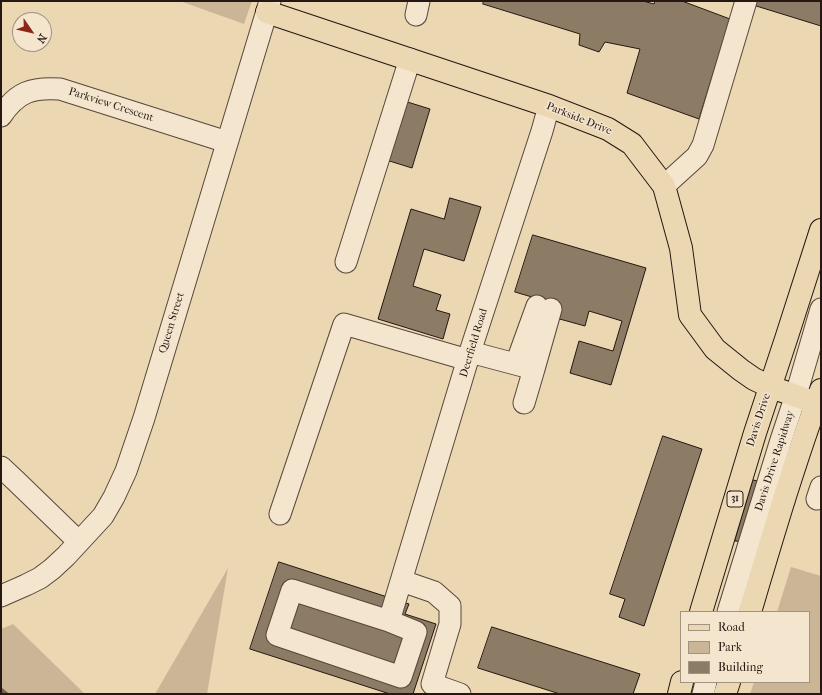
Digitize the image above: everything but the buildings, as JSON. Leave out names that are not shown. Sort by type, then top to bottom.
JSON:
[{"type":"main road","name":"Parkside Drive","points":[[269,6],[410,60],[549,106],[608,129],[632,144],[664,186],[681,248],[690,316],[714,350],[754,379],[771,387],[796,395],[819,399]]},
{"type":"main road","name":"Davis Drive","points":[[701,611],[739,485],[821,230]]},
{"type":"main road","points":[[750,611],[773,534],[819,399]]},
{"type":"main road","points":[[679,694],[682,683]]},
{"type":"main road","points":[[725,694],[729,683]]},
{"type":"street","points":[[664,186],[697,156],[703,145],[746,1]]},
{"type":"street","name":"Queen Street","points":[[1,596],[40,578],[66,556],[103,516],[126,471],[269,6]]},
{"type":"street","points":[[346,262],[410,60]]},
{"type":"street","name":"Parkview Crescent","points":[[1,116],[16,98],[30,90],[60,88],[227,142]]},
{"type":"street","name":"Deerfield Road","points":[[389,621],[469,356],[549,106]]},
{"type":"street","points":[[524,403],[525,366],[544,307]]},
{"type":"street","name":"Davis Drive Rapidway","points":[[728,611],[796,395],[821,309]]},
{"type":"street","points":[[280,514],[344,324],[469,356],[525,366]]},
{"type":"street","points":[[1,467],[79,542]]},
{"type":"street","points":[[402,581],[434,592],[450,606],[450,624],[432,684],[460,694]]},
{"type":"street","points":[[292,590],[389,621],[416,632],[401,676],[277,635],[292,590]]},
{"type":"street","points":[[703,694],[706,683]]},
{"type":"green space","points":[[180,1],[252,1],[244,24]]},
{"type":"green space","points":[[791,567],[821,576],[821,694],[750,694],[754,683],[810,683],[810,611],[777,611]]},
{"type":"green space","points":[[228,568],[207,694],[155,694]]},
{"type":"green space","points":[[13,624],[85,694],[1,694],[1,629]]},
{"type":"waterway","points":[[1,690],[6,694]]}]
